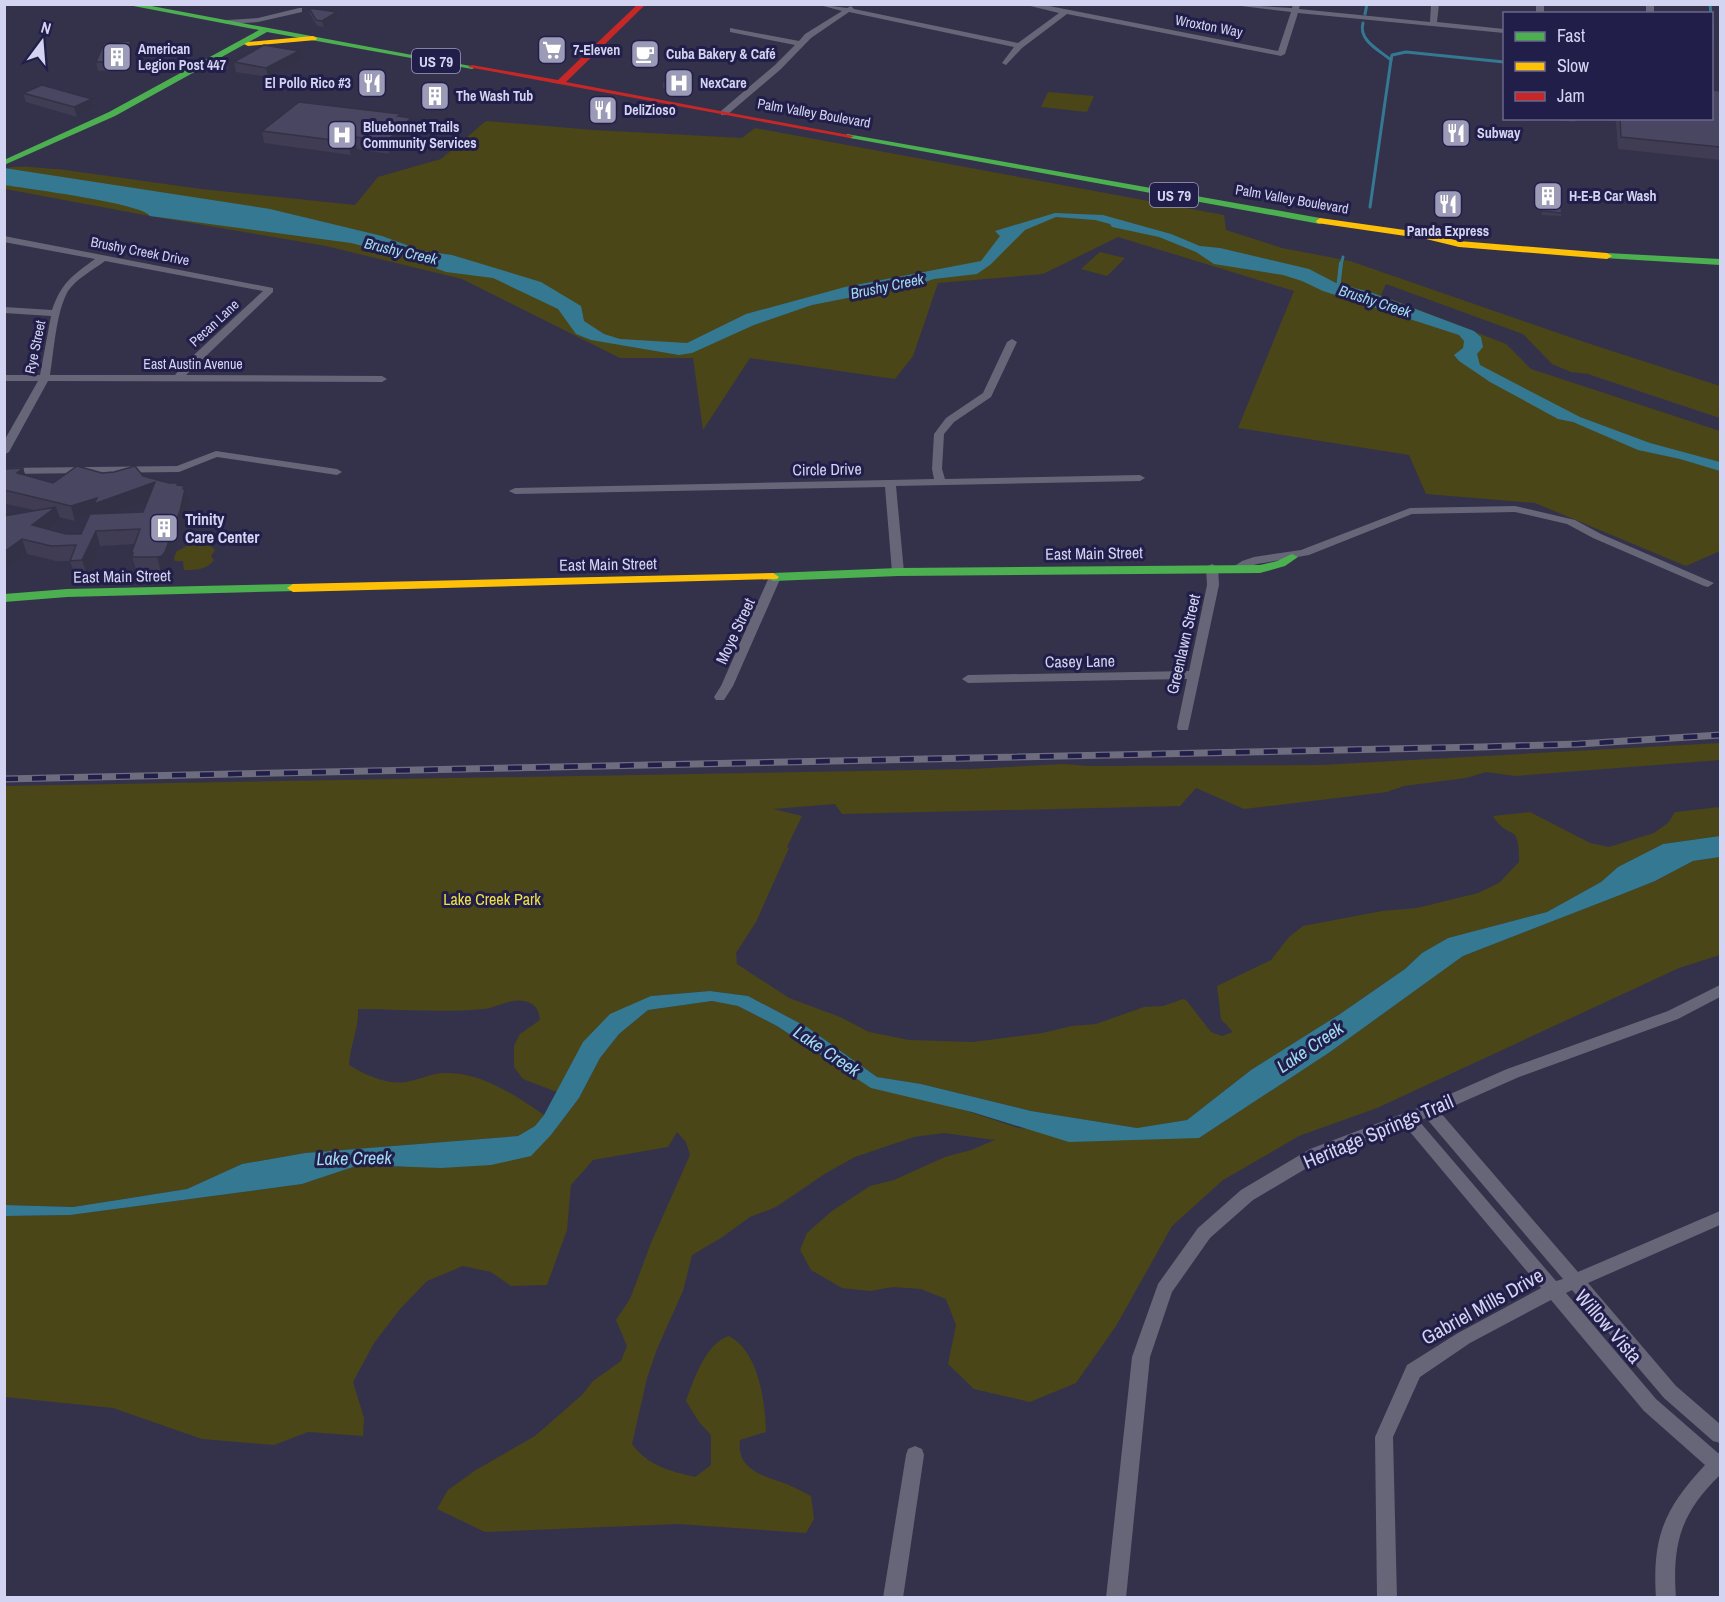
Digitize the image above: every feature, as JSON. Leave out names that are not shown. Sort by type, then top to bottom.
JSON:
[{"type":"main road","name":"Palm Valley Boulevard","points":[[126,4],[1302,218],[1426,236],[1459,244],[1502,249],[1714,262]]},
{"type":"main road","points":[[560,83],[643,4]]},
{"type":"main road","points":[[8,162],[120,109],[265,30]]},
{"type":"main road","points":[[234,48],[274,40],[313,38]]},
{"type":"main road","name":"Palm Valley Boulevard","points":[[1426,236],[1457,235],[1553,244],[1720,251]]},
{"type":"main road","points":[[1714,262],[1711,255],[1720,251]]},
{"type":"main road","name":"East Main Street","points":[[4,598],[67,593],[775,577],[898,572],[1212,567],[1261,569],[1280,565],[1292,557]]},
{"type":"street","points":[[819,4],[1019,46]]},
{"type":"street","points":[[724,113],[818,29],[856,4]]},
{"type":"street","name":"Wroxton Way","points":[[1025,4],[1281,54],[1295,8]]},
{"type":"street","points":[[1228,4],[1295,8],[1503,31]]},
{"type":"street","points":[[1433,25],[1435,4]]},
{"type":"street","points":[[225,22],[258,20],[302,7]]},
{"type":"street","points":[[265,30],[302,7]]},
{"type":"street","points":[[1006,63],[1019,46],[1065,12]]},
{"type":"street","points":[[733,30],[800,44]]},
{"type":"street","name":"Brushy Creek Drive","points":[[4,239],[270,290]]},
{"type":"street","name":"Rye Street","points":[[4,452],[45,377],[60,298],[70,282],[104,258]]},
{"type":"street","name":"Pecan Lane","points":[[179,377],[270,290]]},
{"type":"street","points":[[4,310],[56,312]]},
{"type":"street","points":[[940,483],[937,469],[939,434],[950,420],[987,395],[1011,342]]},
{"type":"street","name":"East Austin Avenue","points":[[4,378],[382,379]]},
{"type":"street","points":[[4,471],[179,469],[216,454],[337,472]]},
{"type":"street","name":"Circle Drive","points":[[515,491],[1140,478]]},
{"type":"street","points":[[890,484],[898,572]]},
{"type":"street","points":[[1292,557],[1316,550],[1410,511],[1515,509],[1537,514],[1567,529],[1597,536],[1708,583]]},
{"type":"street","name":"Greenlawn Street","points":[[1183,727],[1213,585],[1212,567]]},
{"type":"street","name":"Moye Street","points":[[720,697],[728,686],[775,577]]},
{"type":"street","name":"Casey Lane","points":[[968,679],[1193,675]]},
{"type":"street","name":"Heritage Springs Trail","points":[[1116,1598],[1141,1358],[1164,1288],[1204,1233],[1247,1195],[1316,1154],[1408,1119],[1513,1073],[1672,1015],[1720,991]]},
{"type":"street","name":"Willow Vista","points":[[1429,1110],[1670,1392],[1720,1435]]},
{"type":"street","name":"Willow Vista","points":[[1408,1119],[1650,1405],[1720,1464]]},
{"type":"street","name":"Gabriel Mills Drive","points":[[1387,1598],[1384,1437],[1413,1371],[1464,1338],[1552,1291],[1720,1218]]},
{"type":"street","points":[[893,1598],[915,1455]]},
{"type":"street","points":[[1666,1598],[1664,1574],[1667,1554],[1681,1506],[1720,1464]]},
{"type":"green space","points":[[1048,92],[1094,96],[1087,112],[1041,107]]},
{"type":"green space","points":[[486,121],[594,130],[742,138],[755,128],[1224,215],[1226,230],[1282,248],[1350,261],[1584,342],[1720,386],[1720,418],[1588,374],[1571,372],[1552,364],[1523,334],[1386,284],[1381,295],[1506,344],[1531,369],[1720,431],[1720,551],[1686,566],[1535,503],[1426,494],[1409,455],[1238,428],[1294,291],[1118,237],[1043,274],[938,283],[913,356],[895,379],[750,358],[703,430],[693,358],[620,358],[462,279],[326,246],[5,189],[5,169],[30,167],[201,189],[355,205],[378,177],[441,159]]},
{"type":"green space","points":[[1100,252],[1125,258],[1107,276],[1081,269]]},
{"type":"green space","points":[[194,542],[207,542],[215,550],[211,556],[214,560],[204,568],[184,570],[183,561],[175,561],[174,558],[177,551]]},
{"type":"green space","name":"Lake Creek Park","points":[[1720,743],[1720,760],[1516,776],[1486,772],[1466,778],[1404,786],[1387,792],[1244,809],[1196,788],[1180,806],[842,814],[835,804],[773,809],[802,816],[756,922],[736,953],[737,964],[789,998],[840,1017],[869,1032],[909,1040],[973,1042],[1096,1024],[1144,1007],[1163,1006],[1183,999],[1211,1032],[1222,1036],[1233,1032],[1221,1019],[1217,986],[1271,960],[1289,937],[1303,926],[1382,911],[1417,908],[1478,893],[1499,883],[1519,862],[1519,849],[1515,836],[1499,824],[1493,816],[1530,812],[1590,843],[1609,847],[1654,833],[1668,823],[1675,812],[1720,807],[1720,836],[1663,844],[1618,867],[1601,882],[1547,912],[1448,938],[1422,953],[1405,969],[1340,1014],[1251,1070],[1187,1120],[1137,1128],[1031,1111],[921,1084],[877,1077],[807,1027],[748,996],[710,991],[651,996],[587,1038],[557,1092],[523,1079],[514,1067],[514,1046],[520,1034],[540,1020],[539,1013],[531,1003],[519,1000],[489,1008],[468,1010],[358,1009],[349,1065],[355,1069],[369,1076],[399,1083],[443,1073],[470,1076],[509,1092],[544,1115],[535,1126],[518,1136],[305,1153],[242,1164],[187,1189],[73,1207],[5,1205],[5,786],[972,769],[1064,764],[1088,766],[1321,765]]},
{"type":"green space","points":[[1720,857],[1720,955],[1679,968],[1377,1108],[1299,1136],[1223,1180],[1172,1226],[1116,1326],[1076,1383],[1030,1402],[974,1389],[948,1364],[956,1325],[946,1299],[921,1289],[893,1287],[870,1291],[842,1288],[811,1270],[800,1250],[807,1233],[832,1211],[870,1186],[894,1180],[945,1157],[995,1140],[944,1133],[914,1137],[855,1157],[826,1173],[776,1207],[750,1217],[692,1255],[683,1291],[657,1349],[647,1378],[632,1444],[652,1463],[695,1477],[711,1465],[711,1435],[699,1422],[686,1401],[707,1354],[721,1340],[729,1336],[739,1343],[754,1365],[764,1406],[766,1432],[740,1440],[743,1459],[755,1471],[811,1496],[814,1519],[806,1533],[678,1524],[485,1532],[437,1509],[448,1490],[476,1470],[535,1436],[582,1395],[593,1381],[621,1361],[627,1346],[616,1320],[630,1299],[651,1243],[690,1155],[686,1142],[677,1132],[668,1147],[593,1160],[571,1185],[567,1230],[547,1285],[511,1286],[491,1272],[463,1266],[427,1281],[400,1309],[374,1343],[353,1382],[364,1418],[363,1436],[308,1432],[274,1445],[202,1439],[113,1408],[5,1397],[4,1216],[70,1215],[302,1184],[359,1165],[404,1167],[551,1135],[579,1098],[600,1058],[619,1034],[648,1010],[712,1001],[738,1006],[777,1026],[839,1068],[1018,1128],[1199,1138],[1330,1052],[1463,956],[1655,881],[1693,861]]},
{"type":"water","name":"Brushy Creek","points":[[4,168],[270,209],[382,236],[423,251],[452,255],[541,282],[581,306],[584,321],[604,334],[620,339],[687,343],[746,314],[845,287],[981,261],[1000,236],[995,231],[1055,213],[1103,215],[1171,234],[1200,246],[1220,248],[1309,269],[1338,284],[1370,292],[1474,331],[1481,337],[1483,347],[1477,354],[1480,365],[1580,417],[1650,443],[1720,462],[1720,471],[1638,450],[1573,422],[1558,419],[1490,382],[1459,361],[1454,355],[1463,348],[1464,341],[1459,335],[1323,291],[1283,275],[1214,264],[1196,252],[1159,237],[1112,227],[1110,224],[1095,220],[1056,217],[1025,230],[990,265],[977,274],[934,279],[812,305],[754,325],[692,353],[679,355],[591,340],[576,334],[558,309],[493,278],[446,272],[399,255],[351,243],[150,216],[127,206],[5,185]]},
{"type":"water","name":"Lake Creek","points":[[1720,836],[1720,857],[1693,861],[1655,881],[1463,956],[1330,1052],[1199,1138],[1069,1142],[972,1112],[871,1088],[777,1026],[738,1006],[712,1001],[648,1010],[619,1034],[600,1058],[579,1098],[551,1135],[531,1156],[491,1165],[441,1168],[359,1165],[302,1184],[70,1215],[5,1216],[5,1205],[73,1207],[187,1189],[242,1164],[305,1153],[518,1136],[535,1126],[544,1115],[583,1042],[610,1014],[651,996],[710,991],[748,996],[807,1027],[877,1077],[921,1084],[1031,1111],[1137,1128],[1187,1120],[1251,1070],[1340,1014],[1405,969],[1422,953],[1448,938],[1547,912],[1601,882],[1618,867],[1663,844]]},
{"type":"building","points":[[309,8],[337,12],[322,21],[316,20]]},
{"type":"building","points":[[131,41],[121,61],[96,62],[104,43]]},
{"type":"building","points":[[264,45],[299,51],[266,68],[234,62]]},
{"type":"building","points":[[679,69],[693,73],[678,84],[663,81]]},
{"type":"building","points":[[42,85],[92,99],[74,107],[23,93]]},
{"type":"building","points":[[1713,85],[1714,90],[1720,91],[1720,147],[1621,137],[1620,120],[1713,120]]},
{"type":"building","points":[[299,102],[401,114],[398,116],[411,118],[387,141],[355,137],[348,142],[262,131]]},
{"type":"building","points":[[1447,190],[1462,193],[1451,204],[1437,201]]},
{"type":"building","points":[[1538,190],[1558,192],[1562,213],[1542,211]]},
{"type":"building","points":[[77,466],[102,473],[135,466],[143,476],[184,486],[180,511],[162,556],[132,557],[140,529],[96,531],[82,560],[70,561],[76,545],[51,546],[22,539],[4,552],[4,516],[56,507],[32,525],[66,534],[81,534],[90,514],[143,512],[155,482],[94,504],[97,498],[71,506],[4,490],[4,469],[23,468],[17,473],[53,483]]},
{"type":"waterway","points":[[1365,14],[1367,4]]},
{"type":"waterway","points":[[1710,4],[1711,12]]},
{"type":"waterway","points":[[1363,23],[1362,29],[1366,40],[1391,60]]},
{"type":"waterway","points":[[1391,60],[1392,55],[1406,52],[1503,62]]},
{"type":"waterway","points":[[1370,207],[1391,60]]},
{"type":"waterway","points":[[1341,265],[1343,257]]},
{"type":"waterway","name":"Brushy Creek","points":[[1338,289],[1341,263]]},
{"type":"railway","points":[[4,779],[1481,747],[1578,744],[1720,735]]},
{"type":"traffic: fast","points":[[126,4],[472,67]]},
{"type":"traffic: fast","points":[[4,163],[112,114],[265,30]]},
{"type":"traffic: fast","points":[[850,136],[1320,221]]},
{"type":"traffic: fast","points":[[1607,256],[1720,262]]},
{"type":"traffic: fast","points":[[773,577],[898,572],[1260,569],[1281,564],[1292,557]]},
{"type":"traffic: fast","points":[[4,598],[67,593],[293,588]]},
{"type":"traffic: slow","points":[[248,44],[313,38]]},
{"type":"traffic: slow","points":[[1320,221],[1426,236],[1459,244],[1607,256]]},
{"type":"traffic: slow","points":[[293,588],[773,577]]},
{"type":"traffic: jam","points":[[560,83],[643,4]]},
{"type":"traffic: jam","points":[[472,67],[850,136]]},
{"type":"place","name":"7-Eleven","points":[[552,50]]},
{"type":"place","name":"Cuba Bakery & Café","points":[[645,54]]},
{"type":"place","name":"American Legion Post 447","points":[[117,57]]},
{"type":"place","name":"El Pollo Rico #3","points":[[372,83]]},
{"type":"place","name":"NexCare","points":[[679,83]]},
{"type":"place","name":"The Wash Tub","points":[[435,96]]},
{"type":"place","name":"DeliZioso","points":[[603,110]]},
{"type":"place","name":"Subway","points":[[1456,133]]},
{"type":"place","name":"Bluebonnet Trails Community Services","points":[[342,135]]},
{"type":"place","name":"H-E-B Car Wash","points":[[1548,196]]},
{"type":"place","name":"Panda Express","points":[[1448,204]]},
{"type":"place","name":"Trinity Care Center","points":[[164,528]]}]
